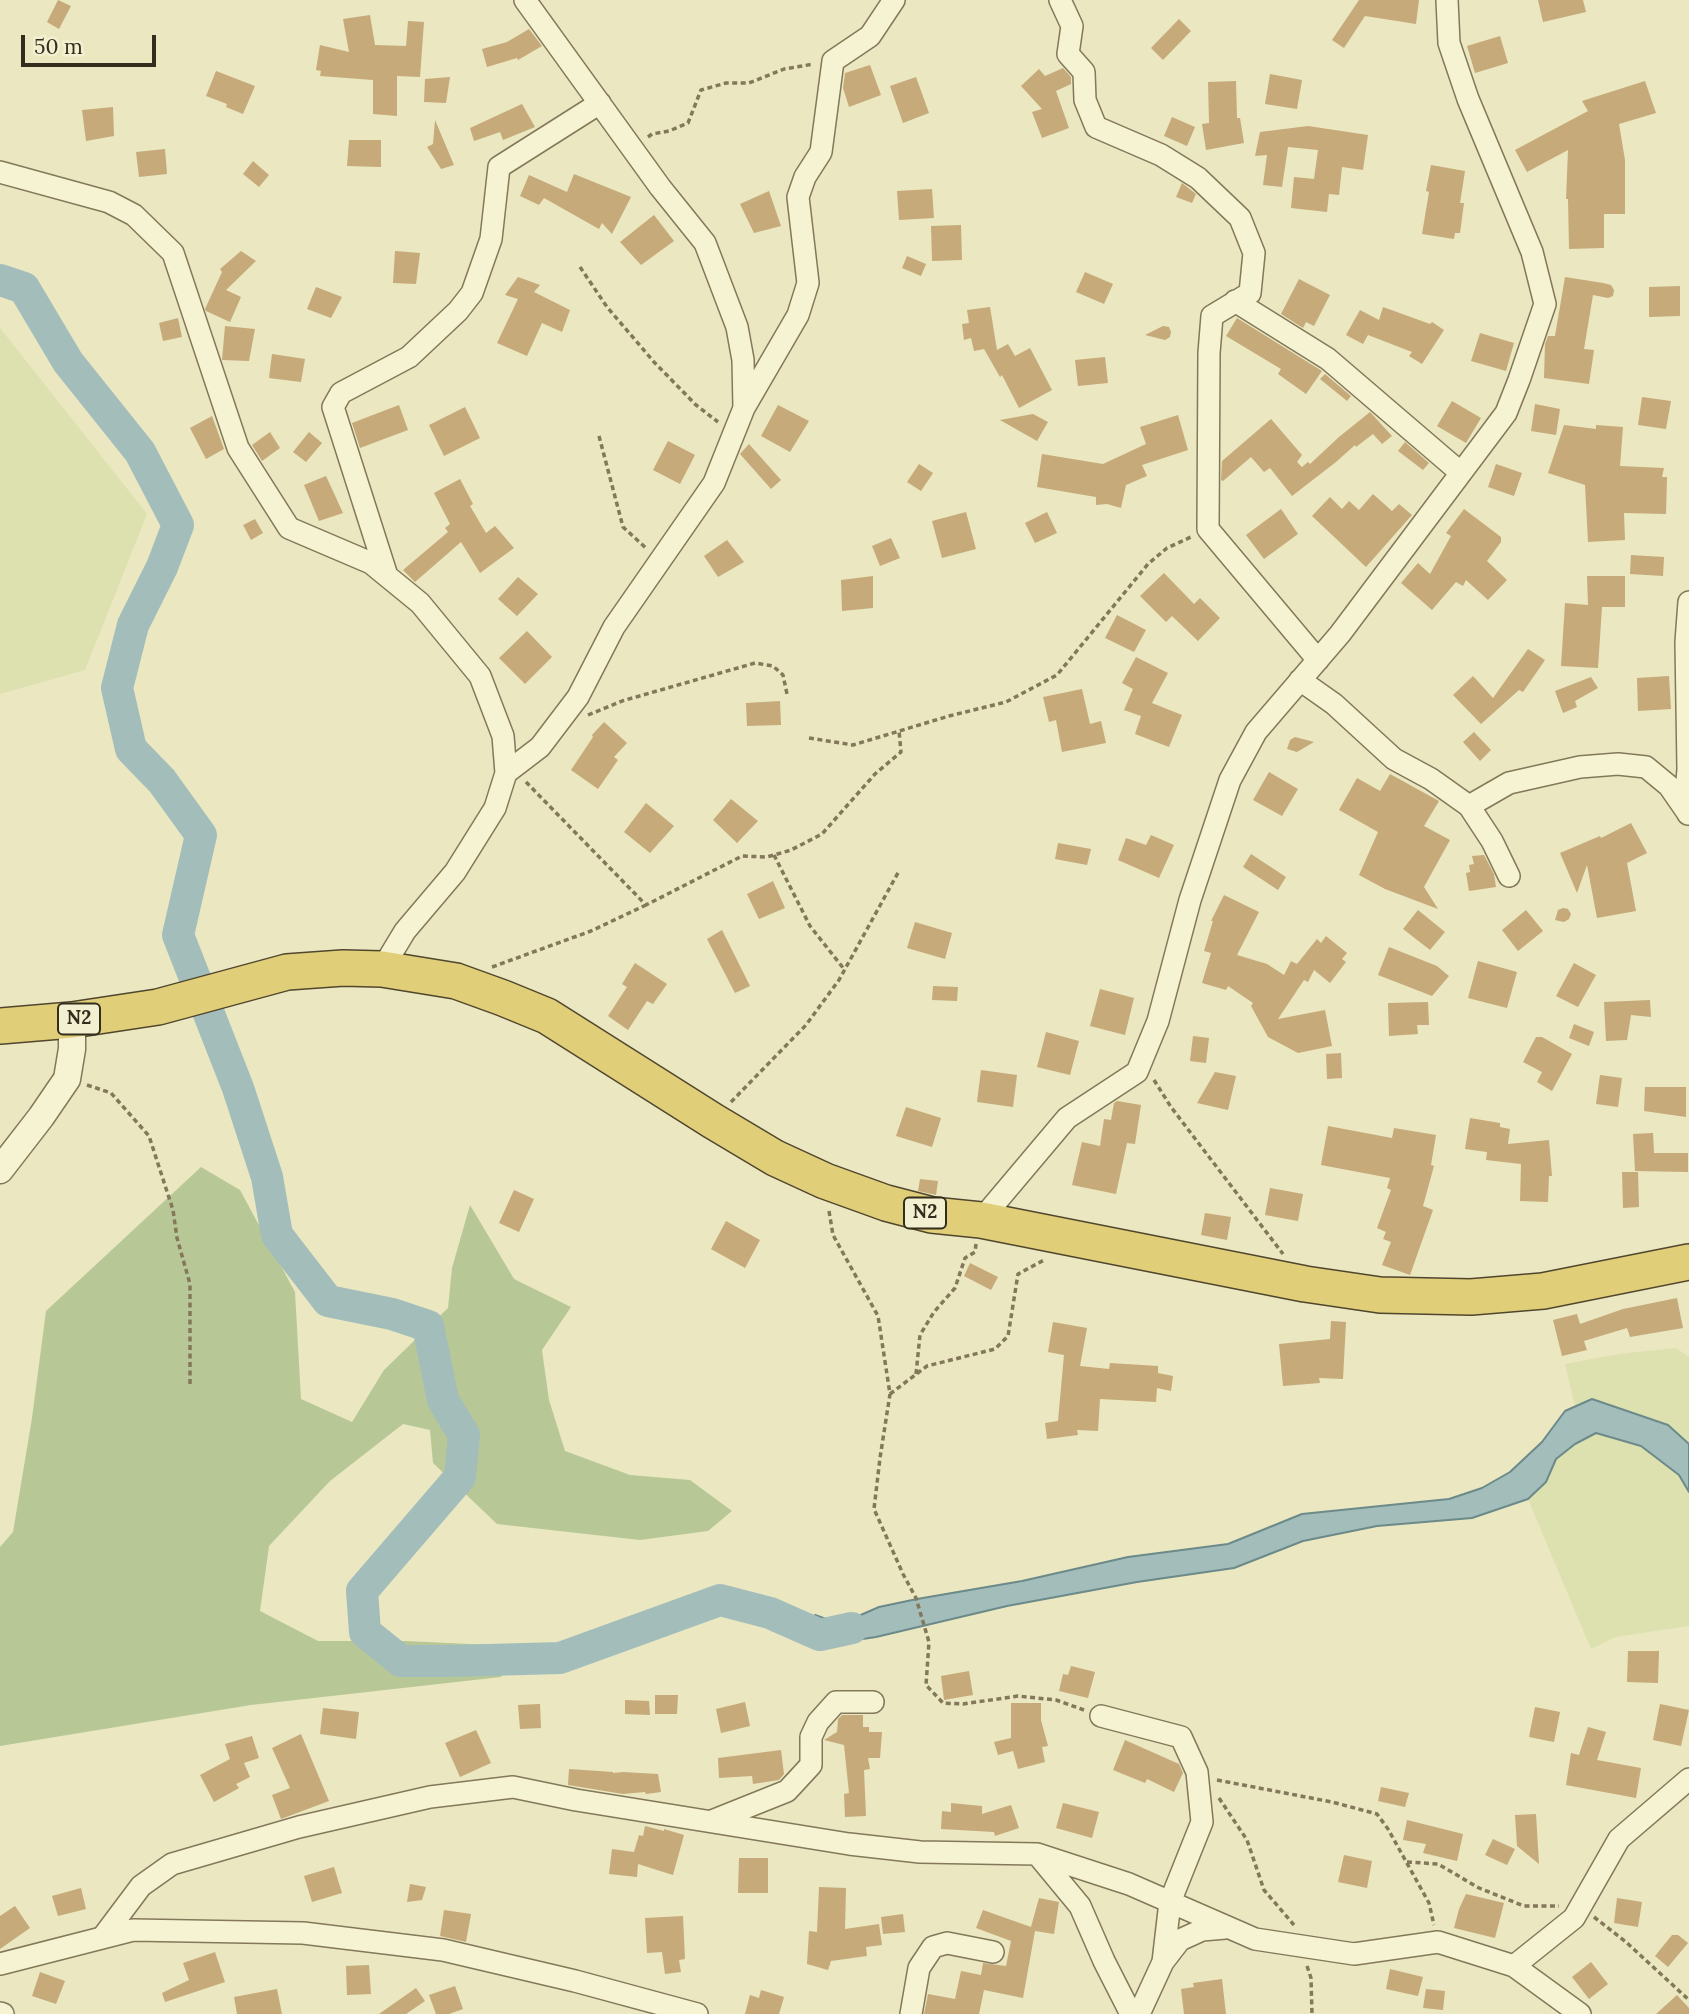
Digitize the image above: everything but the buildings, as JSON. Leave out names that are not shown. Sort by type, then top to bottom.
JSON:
[{"type":"highway","name":"N2","points":[[0,1026],[72,1020],[158,1007],[287,972],[343,968],[382,969],[456,981],[547,1016],[775,1158],[825,1181],[886,1203],[932,1215],[981,1220],[1305,1284],[1380,1295],[1471,1297],[1543,1291],[1689,1262]]},
{"type":"street","points":[[526,0],[660,187],[705,243],[737,327],[743,360],[744,408]]},
{"type":"street","points":[[509,771],[540,747],[578,697],[614,627],[714,484],[744,408],[798,315],[808,283],[798,197],[805,177],[821,152],[833,61],[870,36],[894,0]]},
{"type":"street","points":[[1060,0],[1072,26],[1068,54],[1084,72],[1085,100],[1096,127],[1161,155],[1198,178],[1240,218],[1254,253],[1250,293],[1212,316],[1209,353],[1208,529],[1318,660]]},
{"type":"street","points":[[981,1220],[1067,1118],[1137,1072],[1158,1021],[1190,900],[1230,780],[1256,732],[1340,634],[1506,413],[1545,304],[1532,252],[1468,99],[1450,43],[1447,0]]},
{"type":"street","points":[[387,576],[333,407],[341,393],[409,357],[458,311],[472,293],[491,239],[499,167],[600,103]]},
{"type":"street","points":[[0,172],[109,202],[134,215],[173,253],[238,448],[289,528],[371,564],[387,576],[419,603],[480,676],[503,736],[509,771],[495,808],[455,872],[405,931],[382,969]]},
{"type":"street","points":[[1235,301],[1328,359],[1461,473]]},
{"type":"street","points":[[1688,816],[1685,806],[1688,769],[1686,642],[1689,602]]},
{"type":"street","points":[[1300,680],[1334,705],[1394,760],[1431,779],[1469,806],[1492,841],[1509,876]]},
{"type":"street","points":[[1469,806],[1509,783],[1580,767],[1618,764],[1646,767],[1669,786],[1688,816]]},
{"type":"street","points":[[0,1170],[66,1079],[72,1049],[72,1020]]},
{"type":"street","points":[[710,1821],[787,1791],[811,1765],[811,1737],[818,1722],[835,1702],[873,1702]]},
{"type":"street","points":[[1101,1716],[1181,1737],[1198,1772],[1202,1822],[1170,1902],[1163,1962]]},
{"type":"street","points":[[1514,1966],[1574,1918],[1619,1839],[1689,1779]]},
{"type":"street","points":[[103,1937],[141,1886],[172,1864],[299,1827],[430,1797],[513,1787],[576,1800],[849,1844],[920,1852],[1037,1854],[1129,1884],[1255,1939],[1354,1954],[1438,1942],[1514,1966],[1580,2014]]},
{"type":"street","points":[[1037,1854],[1080,1906],[1131,2014]]},
{"type":"street","points":[[1139,2014],[1163,1962],[1180,1940],[1202,1930],[1225,1927]]},
{"type":"street","points":[[0,1964],[133,1930],[303,1933],[443,1950],[575,1981],[697,2014]]},
{"type":"street","points":[[911,2014],[919,1968],[933,1947],[947,1943],[993,1952]]},
{"type":"path","points":[[632,148],[652,134],[669,131],[688,122],[701,90],[726,83],[749,83],[784,69],[833,61]]},
{"type":"path","points":[[580,267],[607,307],[654,362],[696,405],[734,434]]},
{"type":"path","points":[[599,436],[623,527],[660,561]]},
{"type":"path","points":[[809,738],[853,744],[1006,702],[1057,675],[1148,564],[1167,548],[1208,529]]},
{"type":"path","points":[[584,717],[635,697],[755,663],[773,666],[783,675],[787,694]]},
{"type":"path","points":[[456,981],[591,931],[742,856],[774,855],[791,850],[822,834],[875,774],[901,752],[899,731]]},
{"type":"path","points":[[509,771],[646,905]]},
{"type":"path","points":[[774,855],[810,926],[844,970]]},
{"type":"path","points":[[713,1121],[806,1025],[844,970],[899,871]]},
{"type":"path","points":[[1141,1064],[1305,1284]]},
{"type":"path","points":[[66,1079],[111,1093],[149,1136],[173,1210],[177,1238],[190,1284],[190,1385]]},
{"type":"path","points":[[825,1181],[833,1235],[878,1316],[890,1394],[874,1509],[916,1598],[929,1642],[926,1685],[943,1703],[963,1704],[1018,1696],[1056,1700],[1101,1716]]},
{"type":"path","points":[[916,1374],[920,1335],[934,1312],[955,1288],[965,1258],[975,1252],[981,1220]]},
{"type":"path","points":[[890,1394],[927,1366],[995,1349],[1008,1336],[1018,1274],[1056,1253],[1074,1237]]},
{"type":"path","points":[[1198,1777],[1332,1802],[1377,1814],[1429,1903],[1438,1942]]},
{"type":"path","points":[[1198,1777],[1214,1791],[1247,1840],[1264,1890],[1293,1923],[1311,1978],[1312,2014]]},
{"type":"path","points":[[1407,1862],[1438,1864],[1479,1888],[1524,1906],[1581,1906],[1626,1942],[1689,2000]]},
{"type":"green space","points":[[0,328],[147,514],[85,670],[0,694]]},
{"type":"green space","points":[[201,1167],[240,1190],[295,1292],[301,1399],[352,1422],[384,1370],[448,1308],[452,1268],[470,1205],[514,1279],[571,1307],[542,1350],[549,1400],[565,1451],[630,1475],[690,1480],[732,1511],[708,1531],[640,1540],[497,1524],[433,1463],[430,1430],[403,1424],[330,1481],[269,1546],[260,1611],[318,1641],[405,1641],[513,1646],[501,1677],[251,1705],[0,1746],[0,1547],[13,1532],[46,1311]]},
{"type":"green space","points":[[1676,1348],[1689,1357],[1689,1444],[1668,1425],[1593,1399],[1575,1406],[1565,1364],[1619,1354]]},
{"type":"green space","points":[[1596,1433],[1641,1446],[1679,1475],[1689,1492],[1689,1626],[1615,1637],[1591,1649],[1528,1499],[1546,1482],[1556,1459],[1575,1444]]},
{"type":"water","points":[[1592,1399],[1668,1425],[1689,1444],[1689,1492],[1679,1475],[1641,1446],[1596,1433],[1575,1444],[1556,1459],[1546,1482],[1528,1499],[1472,1518],[1377,1526],[1303,1541],[1234,1568],[1137,1582],[1007,1606],[876,1637],[842,1642],[809,1642],[815,1615],[840,1624],[879,1607],[917,1599],[1022,1581],[1128,1557],[1228,1544],[1302,1514],[1449,1499],[1482,1488],[1510,1472],[1542,1442],[1565,1411]]},
{"type":"waterway","points":[[0,280],[24,288],[68,362],[140,452],[178,525],[162,567],[133,625],[117,688],[131,749],[162,781],[201,835],[178,935],[238,1088],[267,1177],[277,1235],[328,1301],[392,1314],[428,1326],[443,1400],[464,1435],[460,1477],[362,1591],[365,1632],[401,1661],[452,1661],[560,1658],[720,1600],[770,1613],[820,1635],[852,1628]]}]
